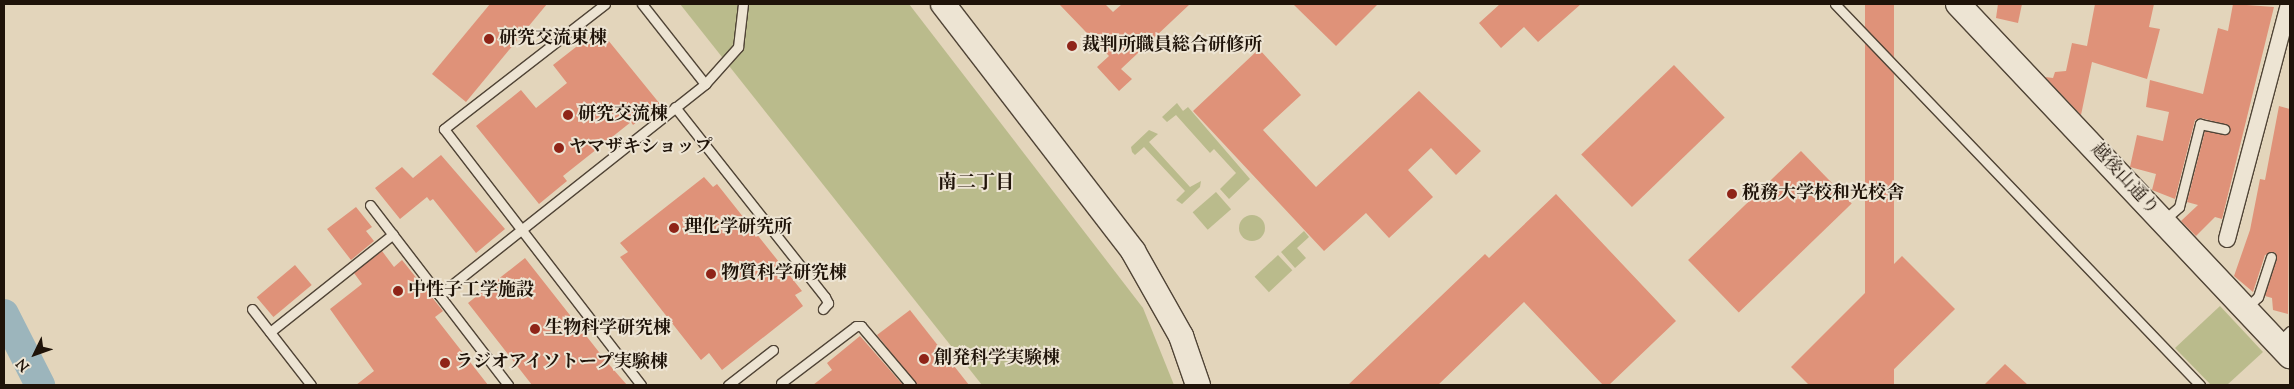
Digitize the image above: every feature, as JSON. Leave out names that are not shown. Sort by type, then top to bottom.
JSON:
[{"type":"street","points":[[943,4],[1133,251],[1181,336],[1198,385]]},
{"type":"street","name":"越後山通り","points":[[1958,4],[2246,308],[2286,343]]},
{"type":"street","points":[[2227,238],[2289,4]]},
{"type":"lane","points":[[604,4],[444,129],[641,385]]},
{"type":"lane","points":[[642,4],[705,84]]},
{"type":"lane","points":[[439,295],[705,84],[738,47],[743,4]]},
{"type":"lane","points":[[1835,4],[2200,385]]},
{"type":"lane","points":[[675,107],[825,297],[828,303],[823,309]]},
{"type":"lane","points":[[2163,221],[2179,207],[2200,124],[2224,129]]},
{"type":"lane","points":[[370,204],[508,385]]},
{"type":"lane","points":[[270,332],[392,234]]},
{"type":"lane","points":[[2246,308],[2258,297],[2271,257]]},
{"type":"lane","points":[[252,309],[311,385]]},
{"type":"lane","points":[[781,383],[856,326],[868,330],[911,385]]},
{"type":"lane","points":[[728,385],[773,350]]},
{"type":"green space","points":[[680,4],[909,4],[1143,308],[1174,385],[982,385]]},
{"type":"green space","points":[[1177,103],[1183,111],[1188,107],[1250,179],[1229,199],[1220,189],[1236,173],[1214,149],[1210,153],[1176,115],[1167,122],[1162,117]]},
{"type":"green space","points":[[1149,130],[1158,134],[1149,142],[1190,187],[1201,181],[1200,187],[1182,204],[1176,200],[1185,191],[1144,147],[1135,155],[1132,152],[1131,147]]},
{"type":"green space","points":[[1216,192],[1231,209],[1208,230],[1193,212]]},
{"type":"green space","points":[[1252,215],[1261,219],[1265,228],[1261,237],[1252,241],[1243,237],[1239,228],[1243,219]]},
{"type":"green space","points":[[1304,231],[1309,237],[1297,248],[1306,258],[1295,268],[1281,252]]},
{"type":"green space","points":[[1278,255],[1292,270],[1269,292],[1255,277]]},
{"type":"green space","points":[[2220,306],[2263,352],[2227,385],[2211,385],[2175,348]]},
{"type":"building","name":"研究交流東棟","points":[[490,4],[547,4],[466,102],[432,74]]},
{"type":"building","points":[[1059,4],[1105,4],[1113,12],[1122,4],[1190,4],[1121,69],[1132,79],[1119,91],[1097,67],[1109,56]]},
{"type":"building","points":[[1293,4],[1378,4],[1336,46]]},
{"type":"building","points":[[1500,4],[1581,4],[1538,42],[1524,27],[1501,48],[1479,23]]},
{"type":"building","points":[[1865,4],[1894,4],[1894,385],[1865,385]]},
{"type":"building","points":[[1998,4],[2022,4],[2018,23],[1996,18]]},
{"type":"building","points":[[2095,4],[2154,4],[2149,27],[2160,29],[2147,79],[2092,62],[2081,115],[2045,77],[2053,78],[2055,72],[2066,71],[2072,43],[2087,46]]},
{"type":"building","points":[[2233,4],[2274,7],[2222,219],[2215,217],[2196,236],[2181,221],[2198,205],[2187,202],[2205,131],[2225,135],[2230,131],[2228,125],[2201,118],[2195,120],[2175,199],[2152,190],[2156,174],[2130,167],[2137,135],[2163,141],[2169,112],[2146,107],[2150,80],[2203,94],[2218,28],[2228,31]]},
{"type":"building","name":"研究交流棟","points":[[599,29],[660,104],[633,125],[631,122],[563,176],[567,181],[539,204],[476,126],[521,90],[536,108],[567,83],[553,65]]},
{"type":"building","points":[[1259,49],[1301,95],[1263,130],[1316,187],[1419,91],[1481,151],[1456,175],[1431,148],[1408,170],[1433,197],[1389,238],[1366,213],[1324,251],[1193,111]]},
{"type":"building","points":[[1674,65],[1725,118],[1632,207],[1581,155]]},
{"type":"building","points":[[2279,106],[2290,109],[2288,314],[2273,310],[2272,298],[2265,296],[2277,259],[2275,252],[2265,255],[2253,292],[2234,276],[2250,230],[2260,179],[2265,180]]},
{"type":"building","points":[[1801,151],[1852,204],[1739,313],[1688,260]]},
{"type":"building","points":[[441,155],[505,229],[476,253],[433,199],[430,201],[427,197],[400,219],[375,188],[402,167],[413,178]]},
{"type":"building","name":"物質科学研究棟","points":[[704,177],[713,187],[717,184],[802,291],[795,295],[803,306],[722,370],[709,353],[701,360],[620,257],[628,252],[620,243]]},
{"type":"building","points":[[1556,194],[1676,321],[1609,385],[1603,385],[1524,302],[1438,385],[1348,385],[1485,254],[1489,258]]},
{"type":"building","points":[[356,207],[372,227],[366,231],[374,241],[351,260],[327,229]]},
{"type":"building","points":[[382,251],[394,267],[402,260],[443,311],[435,317],[488,385],[356,385],[374,371],[330,309],[362,284],[354,273]]},
{"type":"building","points":[[1902,256],[1955,309],[1878,385],[1809,385],[1791,367]]},
{"type":"building","name":"生物科学研究棟","points":[[525,258],[627,385],[532,385],[468,303]]},
{"type":"building","points":[[295,265],[312,285],[273,317],[257,297]]},
{"type":"building","name":"創発科学実験棟","points":[[910,310],[969,385],[917,385],[877,335]]},
{"type":"building","points":[[860,336],[903,385],[813,385],[832,370],[827,363]]},
{"type":"building","points":[[2005,364],[2028,385],[1984,385]]},
{"type":"waterway","points":[[4,314],[40,385]]},
{"type":"place","name":"研究交流東棟","points":[[489,39]]},
{"type":"place","name":"裁判所職員総合研修所","points":[[1072,46]]},
{"type":"place","name":"研究交流棟","points":[[568,115]]},
{"type":"place","name":"ヤマザキショップ","points":[[559,148]]},
{"type":"place","name":"税務大学校和光校舎","points":[[1732,194]]},
{"type":"place","name":"理化学研究所","points":[[674,228]]},
{"type":"place","name":"物質科学研究棟","points":[[711,274]]},
{"type":"place","name":"中性子工学施設","points":[[398,291]]},
{"type":"place","name":"生物科学研究棟","points":[[535,329]]},
{"type":"place","name":"創発科学実験棟","points":[[924,359]]},
{"type":"place","name":"ラジオアイソトープ実験棟","points":[[445,363]]},
{"type":"district","name":"南二丁目","points":[[976,184]]}]
